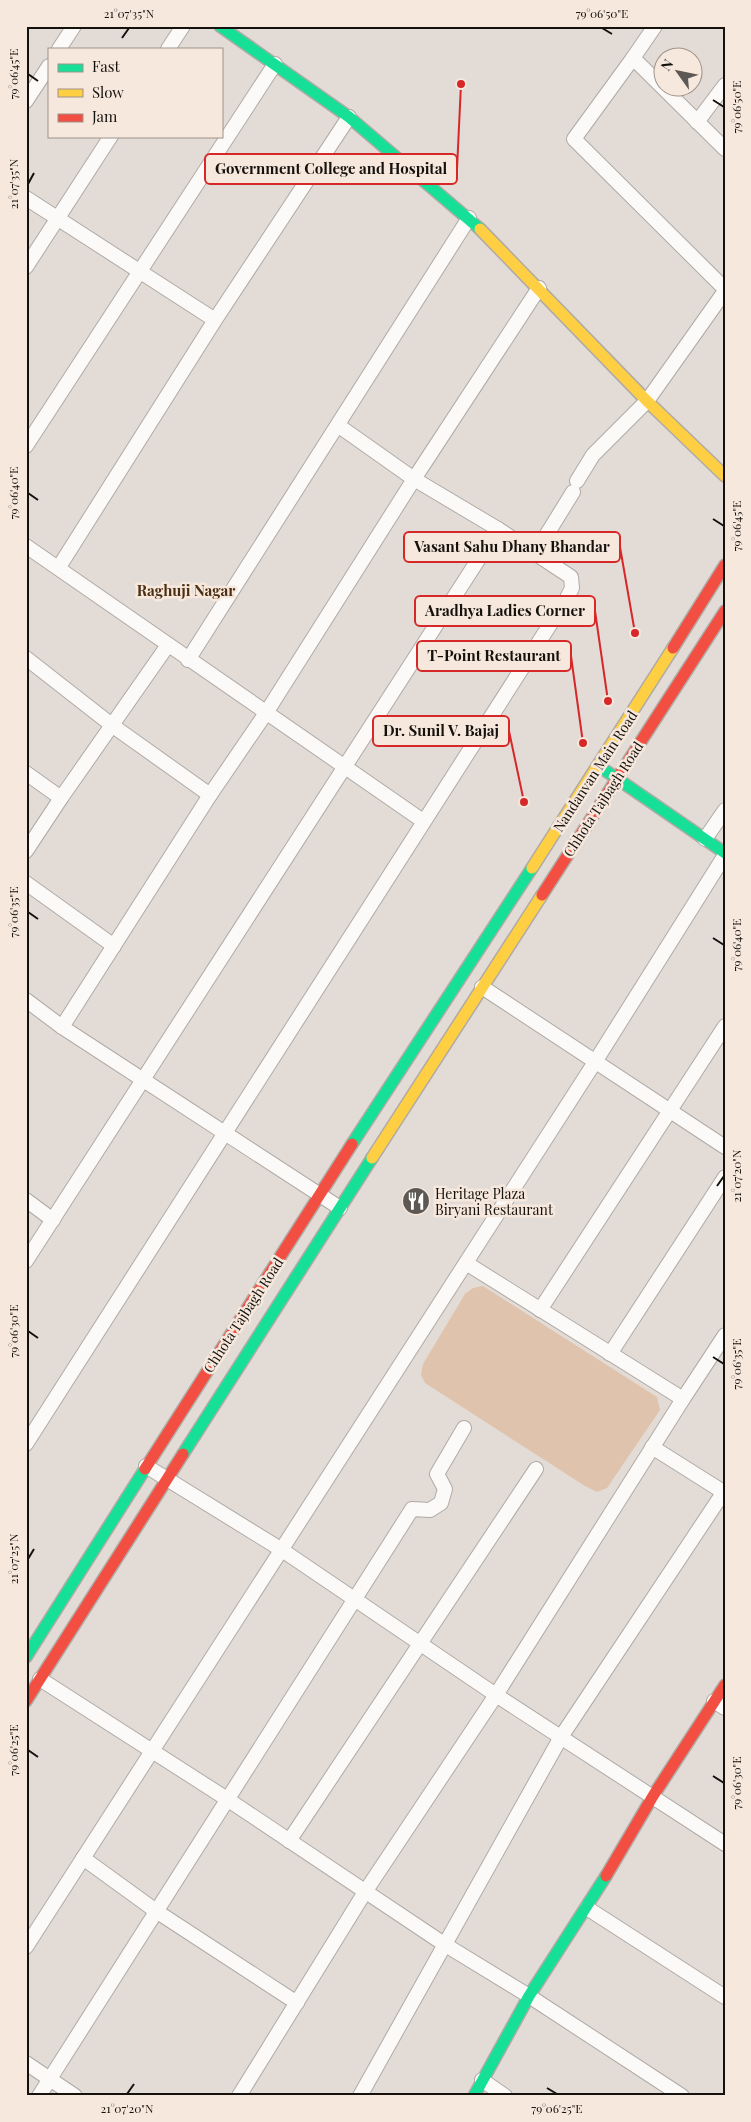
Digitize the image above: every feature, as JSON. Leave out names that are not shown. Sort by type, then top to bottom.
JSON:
[{"type":"main road","points":[[220,26],[349,117],[469,218],[540,288],[647,401],[725,476]]},
{"type":"main road","name":"Nandanvan Main Road","points":[[464,975],[725,566]]},
{"type":"main road","name":"Chhota Tajbagh Road","points":[[26,1702],[340,1208],[725,612]]},
{"type":"main road","points":[[599,766],[725,854]]},
{"type":"main road","name":"Chhota Tajbagh Road","points":[[26,1657],[320,1194],[464,975]]},
{"type":"main road","points":[[474,2096],[529,1996],[587,1908],[653,1796],[719,1705],[725,1685]]},
{"type":"street","points":[[61,48],[74,26]]},
{"type":"street","points":[[169,48],[183,26]]},
{"type":"street","points":[[536,552],[593,455],[647,401],[725,290],[574,139],[655,26]]},
{"type":"street","points":[[633,58],[725,149]]},
{"type":"street","points":[[26,446],[275,64]]},
{"type":"street","points":[[26,101],[48,68]]},
{"type":"street","points":[[697,122],[725,85]]},
{"type":"street","points":[[59,568],[215,320],[349,117]]},
{"type":"street","points":[[26,267],[110,138]]},
{"type":"street","points":[[26,198],[215,320]]},
{"type":"street","points":[[188,660],[339,426],[469,218]]},
{"type":"street","points":[[62,1027],[210,794],[266,713],[414,479],[540,288]]},
{"type":"street","points":[[26,1444],[572,588],[571,578],[536,552],[414,479],[339,426]]},
{"type":"street","points":[[26,1261],[498,529]]},
{"type":"street","points":[[26,546],[423,821]]},
{"type":"street","points":[[26,851],[168,645]]},
{"type":"street","points":[[26,658],[113,726],[210,794]]},
{"type":"street","points":[[26,773],[61,798]]},
{"type":"street","points":[[705,839],[725,810]]},
{"type":"street","points":[[26,1947],[595,1062],[725,854]]},
{"type":"street","points":[[26,883],[114,946]]},
{"type":"street","points":[[482,987],[725,1147]]},
{"type":"street","points":[[26,1000],[62,1027],[340,1208]]},
{"type":"street","points":[[540,1310],[671,1112],[725,1026]]},
{"type":"street","points":[[610,1354],[725,1177]]},
{"type":"street","points":[[26,1200],[53,1220]]},
{"type":"street","points":[[466,1263],[683,1399]]},
{"type":"street","points":[[238,2096],[365,1892],[496,1695],[725,1335]]},
{"type":"street","points":[[39,2096],[412,1509],[430,1510],[441,1503],[445,1489],[437,1474],[464,1428]]},
{"type":"street","points":[[360,2096],[561,1737],[724,1492],[652,1447]]},
{"type":"street","points":[[146,1466],[282,1550],[496,1695],[725,1844]]},
{"type":"street","points":[[289,1841],[536,1469]]},
{"type":"street","points":[[40,1679],[227,1799],[444,1944],[529,1996],[682,2096]]},
{"type":"street","points":[[83,1858],[156,1911],[297,2003]]},
{"type":"street","points":[[587,1908],[725,1996]]},
{"type":"street","points":[[26,2063],[75,2096]]},
{"type":"street","points":[[482,2080],[505,2096]]},
{"type":"shaded area","points":[[483,1286],[657,1397],[660,1410],[607,1488],[597,1492],[585,1486],[425,1383],[421,1375],[423,1364],[465,1294],[473,1288]]},
{"type":"traffic: fast","points":[[220,26],[349,117],[480,229]]},
{"type":"traffic: fast","points":[[606,771],[725,853]]},
{"type":"traffic: fast","points":[[352,1144],[532,868]]},
{"type":"traffic: fast","points":[[183,1454],[372,1158]]},
{"type":"traffic: fast","points":[[26,1657],[145,1469]]},
{"type":"traffic: fast","points":[[474,2096],[529,1996],[606,1876]]},
{"type":"traffic: slow","points":[[480,229],[647,401],[725,476]]},
{"type":"traffic: slow","points":[[532,868],[673,648]]},
{"type":"traffic: slow","points":[[372,1158],[542,895]]},
{"type":"traffic: jam","points":[[673,648],[725,565]]},
{"type":"traffic: jam","points":[[542,895],[725,611]]},
{"type":"traffic: jam","points":[[145,1469],[352,1144]]},
{"type":"traffic: jam","points":[[26,1701],[183,1454]]},
{"type":"traffic: jam","points":[[606,1876],[653,1796],[725,1685]]},
{"type":"place","name":"Government College and Hospital","points":[[461,84]]},
{"type":"place","name":"Vasant Sahu Dhany Bhandar","points":[[635,633]]},
{"type":"place","name":"Aradhya Ladies Corner","points":[[608,701]]},
{"type":"place","name":"T-Point Restaurant","points":[[583,743]]},
{"type":"place","name":"Dr. Sunil V. Bajaj","points":[[524,802]]},
{"type":"place","name":"Heritage Plaza Biryani Restaurant","points":[[416,1201]]},
{"type":"district","name":"Raghuji Nagar","points":[[186,590]]}]
